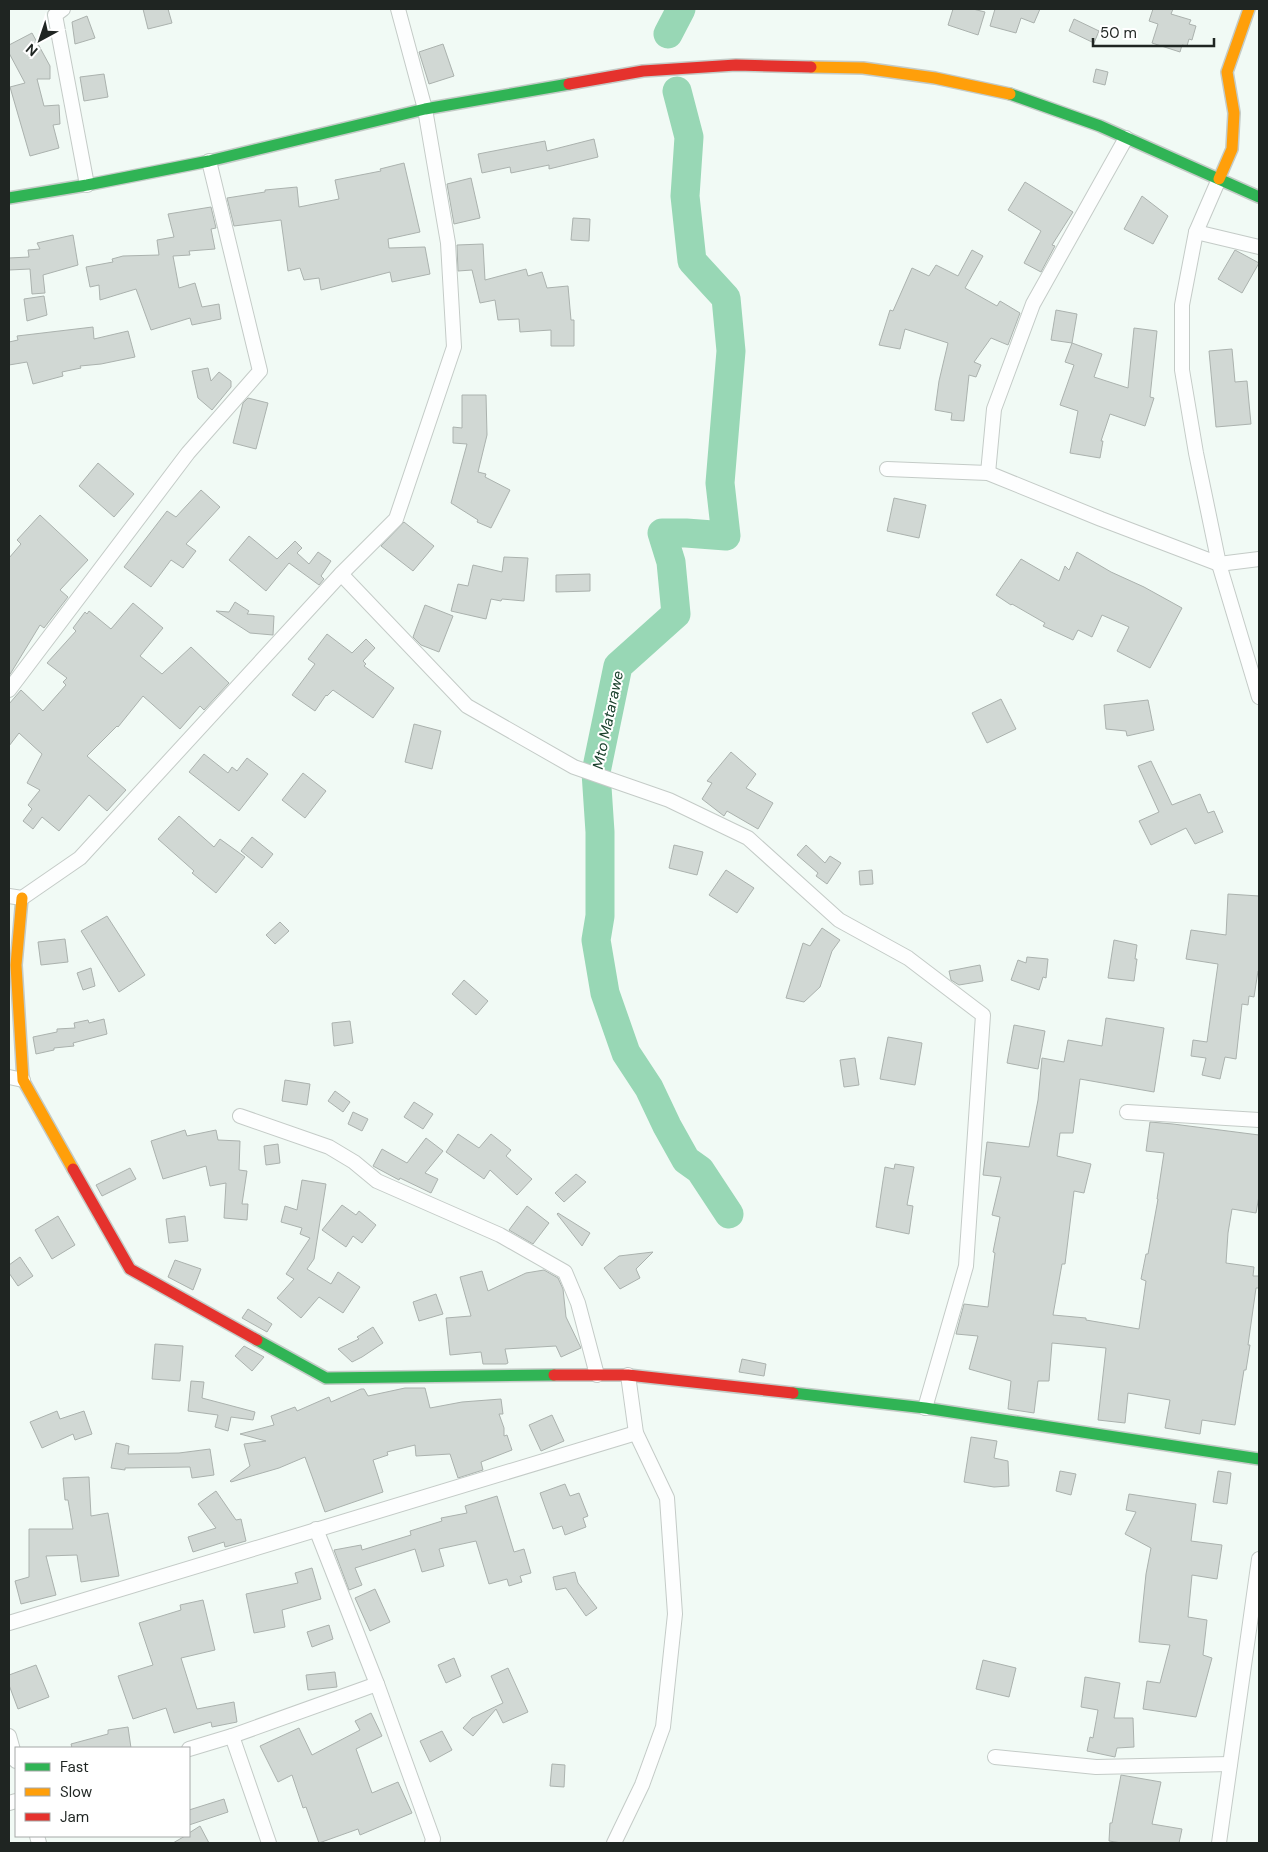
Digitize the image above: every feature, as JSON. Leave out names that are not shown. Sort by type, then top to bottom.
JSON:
[{"type":"street","points":[[63,9],[55,15],[87,186]]},
{"type":"street","points":[[398,9],[426,109],[448,243],[454,347],[396,518],[341,574],[80,858],[15,897],[16,1078],[130,1269],[326,1378],[628,1375],[925,1408],[1259,1458]]},
{"type":"street","points":[[1249,9],[1227,72],[1234,113],[1232,149],[1196,232],[1182,305],[1182,370],[1196,453],[1219,564],[1259,697]]},
{"type":"street","points":[[9,198],[87,186],[152,171],[209,161],[426,109],[643,71],[736,65],[863,68],[935,78],[1018,96],[1100,126],[1259,197]]},
{"type":"street","points":[[988,473],[994,409],[1033,304],[1126,138]]},
{"type":"street","points":[[9,690],[188,453],[260,371],[209,161]]},
{"type":"street","points":[[1196,232],[1259,246]]},
{"type":"street","points":[[887,469],[988,473],[1219,564],[1259,559]]},
{"type":"street","points":[[341,574],[467,706],[574,767],[669,800],[748,838],[839,920],[908,958],[983,1015],[966,1266],[925,1408]]},
{"type":"street","points":[[1127,1112],[1259,1120]]},
{"type":"street","points":[[240,1116],[329,1147],[354,1162],[377,1181],[500,1235],[565,1272],[578,1303],[597,1375]]},
{"type":"street","points":[[614,1843],[642,1785],[663,1727],[675,1614],[667,1498],[636,1433],[628,1375]]},
{"type":"street","points":[[10,1619],[636,1433]]},
{"type":"street","points":[[316,1529],[376,1684],[433,1839],[432,1843]]},
{"type":"street","points":[[1219,1843],[1259,1559]]},
{"type":"street","points":[[190,1749],[232,1736],[376,1684]]},
{"type":"street","points":[[9,1736],[15,1757]]},
{"type":"street","points":[[232,1736],[270,1843]]},
{"type":"street","points":[[995,1757],[1096,1767],[1230,1764]]},
{"type":"building","points":[[143,9],[168,9],[172,23],[148,29]]},
{"type":"building","points":[[953,9],[973,9],[985,12],[978,35],[948,25]]},
{"type":"building","points":[[995,9],[1040,9],[1034,23],[1021,18],[1016,33],[990,26]]},
{"type":"building","points":[[1153,9],[1173,9],[1171,14],[1191,20],[1189,24],[1196,26],[1192,40],[1189,39],[1187,46],[1182,45],[1180,52],[1152,43],[1158,24],[1149,21]]},
{"type":"building","points":[[87,16],[95,38],[75,44],[72,22]]},
{"type":"building","points":[[1074,19],[1099,31],[1094,43],[1069,31]]},
{"type":"building","points":[[32,33],[50,66],[50,79],[37,79],[44,106],[59,105],[60,124],[53,125],[59,148],[30,156],[10,87],[25,83],[9,53],[9,45]]},
{"type":"building","points":[[443,44],[454,76],[429,84],[419,52]]},
{"type":"building","points":[[1096,69],[1108,72],[1105,85],[1093,82]]},
{"type":"building","points":[[104,74],[108,97],[84,101],[80,77]]},
{"type":"building","points":[[594,139],[598,157],[549,169],[549,165],[511,173],[510,167],[482,173],[478,154],[545,141],[547,151]]},
{"type":"building","points":[[404,163],[420,232],[388,239],[389,248],[425,247],[430,274],[392,282],[390,272],[321,290],[319,278],[304,280],[300,268],[288,271],[281,220],[234,226],[227,198],[265,192],[265,190],[297,187],[299,207],[339,199],[335,180],[381,171],[380,169]]},
{"type":"building","points":[[471,178],[480,218],[454,224],[447,184]]},
{"type":"building","points":[[1025,182],[1073,212],[1052,245],[1055,246],[1041,272],[1024,263],[1041,231],[1008,210]]},
{"type":"building","points":[[1142,196],[1168,216],[1153,244],[1124,229]]},
{"type":"building","points":[[211,207],[216,228],[211,229],[215,249],[189,251],[190,255],[173,256],[179,288],[195,283],[202,307],[219,304],[221,319],[192,325],[190,318],[151,330],[136,289],[100,300],[99,285],[90,287],[86,267],[113,262],[112,259],[123,256],[159,255],[157,240],[174,237],[168,214]]},
{"type":"building","points":[[573,218],[590,219],[589,241],[571,240]]},
{"type":"building","points":[[73,235],[78,265],[43,275],[45,293],[32,294],[30,269],[9,270],[9,258],[29,257],[28,250],[40,249],[37,243]]},
{"type":"building","points":[[483,244],[485,280],[526,269],[528,276],[542,272],[547,288],[568,286],[571,320],[574,320],[574,346],[551,346],[551,330],[520,332],[519,319],[498,320],[495,300],[480,303],[472,270],[458,271],[457,245]]},
{"type":"building","points":[[972,250],[983,256],[965,288],[997,306],[1000,301],[1020,313],[1008,345],[991,338],[974,362],[981,365],[976,377],[969,375],[964,421],[951,420],[952,413],[935,410],[939,381],[948,343],[905,329],[900,349],[879,345],[890,310],[893,311],[912,268],[929,276],[936,265],[958,276]]},
{"type":"building","points":[[1235,250],[1259,263],[1242,293],[1218,279]]},
{"type":"building","points":[[44,296],[47,315],[27,321],[24,299]]},
{"type":"building","points":[[1056,310],[1077,314],[1072,343],[1051,340]]},
{"type":"building","points":[[93,327],[94,339],[128,331],[135,357],[80,366],[81,368],[62,372],[63,376],[33,384],[27,362],[9,365],[9,342],[18,340],[17,336]]},
{"type":"building","points":[[1134,328],[1157,331],[1150,397],[1154,398],[1145,426],[1110,414],[1101,441],[1103,441],[1100,458],[1070,453],[1078,411],[1060,405],[1074,365],[1065,362],[1072,343],[1102,354],[1094,377],[1128,388]]},
{"type":"building","points":[[1232,349],[1235,382],[1247,381],[1251,424],[1216,427],[1209,351]]},
{"type":"building","points":[[208,368],[211,381],[219,372],[231,381],[231,387],[212,410],[198,398],[192,371]]},
{"type":"building","points":[[462,395],[486,395],[487,435],[478,472],[486,474],[485,477],[510,490],[491,528],[477,522],[478,520],[451,503],[467,444],[453,443],[453,427],[462,428]]},
{"type":"building","points":[[248,398],[268,403],[256,449],[233,443],[243,403]]},
{"type":"building","points":[[98,463],[134,494],[114,517],[79,486]]},
{"type":"building","points":[[201,490],[220,507],[186,544],[196,551],[183,568],[171,560],[151,587],[124,567],[167,511],[176,517]]},
{"type":"building","points":[[894,498],[926,505],[919,538],[887,531]]},
{"type":"building","points":[[40,515],[88,560],[60,590],[68,597],[44,628],[40,625],[9,676],[9,558],[21,544],[17,540]]},
{"type":"building","points":[[404,522],[434,546],[413,571],[381,546]]},
{"type":"building","points":[[249,536],[277,559],[295,541],[302,548],[297,553],[309,564],[318,552],[331,561],[321,576],[324,579],[319,585],[289,563],[266,591],[229,560]]},
{"type":"building","points":[[1077,552],[1111,572],[1144,587],[1182,608],[1150,668],[1117,651],[1129,627],[1102,615],[1092,637],[1078,630],[1073,640],[1043,626],[1045,623],[996,595],[1021,559],[1059,581],[1065,566],[1069,570]]},
{"type":"building","points":[[504,557],[528,558],[524,601],[491,599],[486,619],[451,611],[458,584],[468,586],[473,565],[502,572]]},
{"type":"building","points":[[590,574],[590,591],[556,592],[556,575]]},
{"type":"building","points":[[235,602],[249,611],[247,614],[274,616],[273,635],[250,633],[216,611],[229,612]]},
{"type":"building","points":[[133,603],[163,628],[140,656],[162,674],[191,647],[229,683],[204,710],[200,706],[180,729],[143,696],[118,727],[87,756],[126,790],[107,811],[89,795],[59,831],[42,817],[33,829],[23,821],[32,809],[28,805],[40,790],[27,783],[42,754],[19,733],[9,746],[9,704],[21,690],[43,711],[66,685],[63,682],[67,678],[47,663],[76,631],[73,628],[85,612],[87,614],[89,611],[111,629]]},
{"type":"building","points":[[425,605],[453,616],[439,652],[421,645],[413,637]]},
{"type":"building","points":[[327,634],[352,653],[366,639],[375,648],[363,661],[366,664],[364,666],[394,688],[373,718],[333,690],[326,695],[315,711],[292,695],[315,664],[308,659]]},
{"type":"building","points":[[1001,699],[1016,729],[987,743],[972,713]]},
{"type":"building","points":[[1148,700],[1154,730],[1127,736],[1126,731],[1106,729],[1104,705]]},
{"type":"building","points":[[414,724],[441,731],[432,769],[405,762]]},
{"type":"building","points":[[731,752],[756,774],[746,788],[773,803],[758,829],[727,811],[724,816],[702,799],[712,783],[707,781]]},
{"type":"building","points":[[204,754],[228,773],[232,767],[237,771],[247,758],[268,774],[239,811],[189,772]]},
{"type":"building","points":[[1151,761],[1172,805],[1200,794],[1208,813],[1214,811],[1223,832],[1195,844],[1186,828],[1151,845],[1139,821],[1159,812],[1138,766]]},
{"type":"building","points":[[303,773],[326,791],[305,818],[282,800]]},
{"type":"building","points":[[179,816],[214,847],[220,839],[245,857],[216,893],[192,873],[194,871],[158,839]]},
{"type":"building","points":[[252,837],[273,854],[262,868],[241,851]]},
{"type":"building","points":[[674,845],[703,852],[697,875],[669,868]]},
{"type":"building","points":[[806,845],[825,863],[830,856],[841,863],[827,884],[816,876],[818,873],[797,855]]},
{"type":"building","points":[[726,870],[754,888],[737,913],[709,895]]},
{"type":"building","points":[[872,870],[873,884],[860,885],[859,871]]},
{"type":"building","points":[[1228,894],[1259,896],[1259,972],[1254,997],[1249,996],[1248,1005],[1242,1004],[1236,1059],[1225,1057],[1220,1079],[1202,1075],[1206,1058],[1191,1056],[1193,1040],[1207,1042],[1218,964],[1186,959],[1191,930],[1226,935]]},
{"type":"building","points":[[107,916],[145,975],[119,992],[81,931]]},
{"type":"building","points":[[280,922],[289,931],[275,944],[266,935]]},
{"type":"building","points":[[822,928],[840,940],[832,951],[820,987],[804,1002],[786,998],[803,943],[810,946]]},
{"type":"building","points":[[65,939],[68,962],[41,965],[38,942]]},
{"type":"building","points":[[1114,940],[1137,945],[1134,981],[1108,978]]},
{"type":"building","points":[[1027,957],[1048,959],[1046,978],[1043,977],[1039,990],[1011,980],[1018,960],[1026,963]]},
{"type":"building","points":[[980,965],[983,981],[959,985],[951,980],[949,971]]},
{"type":"building","points":[[91,968],[95,986],[83,990],[77,973]]},
{"type":"building","points":[[464,980],[488,1001],[476,1015],[452,994]]},
{"type":"building","points":[[1106,1018],[1164,1028],[1154,1092],[1080,1079],[1073,1133],[1060,1133],[1057,1156],[1091,1164],[1084,1193],[1074,1191],[1065,1264],[1062,1264],[1053,1315],[1086,1318],[1086,1320],[1139,1329],[1146,1281],[1141,1279],[1146,1254],[1148,1254],[1164,1153],[1146,1151],[1150,1122],[1259,1135],[1259,1196],[1256,1213],[1232,1209],[1228,1233],[1226,1263],[1254,1267],[1253,1276],[1259,1276],[1259,1288],[1256,1288],[1246,1370],[1244,1370],[1235,1425],[1202,1420],[1200,1434],[1165,1428],[1170,1400],[1128,1393],[1125,1423],[1098,1420],[1106,1348],[1052,1343],[1049,1381],[1038,1381],[1034,1413],[1008,1409],[1011,1381],[969,1369],[978,1336],[956,1334],[964,1304],[988,1307],[995,1253],[993,1252],[1000,1217],[992,1215],[1001,1177],[983,1175],[987,1142],[1029,1147],[1038,1100],[1042,1058],[1064,1062],[1068,1040],[1102,1046]]},
{"type":"building","points":[[104,1019],[107,1034],[73,1043],[74,1046],[54,1048],[54,1050],[36,1054],[33,1037],[57,1032],[57,1029],[75,1028],[74,1023],[88,1020],[89,1023]]},
{"type":"building","points":[[350,1021],[353,1043],[334,1046],[332,1023]]},
{"type":"building","points":[[1014,1025],[1045,1031],[1038,1069],[1007,1063]]},
{"type":"building","points":[[888,1037],[922,1043],[915,1085],[880,1079]]},
{"type":"building","points":[[855,1058],[859,1085],[844,1087],[840,1060]]},
{"type":"building","points":[[285,1080],[310,1084],[307,1105],[282,1101]]},
{"type":"building","points":[[335,1091],[350,1102],[343,1112],[328,1101]]},
{"type":"building","points":[[414,1102],[433,1114],[423,1129],[404,1117]]},
{"type":"building","points":[[353,1112],[368,1119],[362,1131],[348,1124]]},
{"type":"building","points":[[185,1130],[187,1136],[216,1130],[218,1140],[240,1141],[239,1170],[247,1171],[242,1204],[248,1204],[247,1220],[224,1218],[226,1183],[210,1186],[206,1166],[163,1179],[151,1141]]},
{"type":"building","points":[[458,1134],[479,1148],[491,1134],[511,1150],[506,1156],[532,1179],[517,1195],[490,1170],[484,1179],[446,1152]]},
{"type":"building","points":[[426,1138],[443,1151],[425,1173],[438,1179],[431,1193],[400,1178],[399,1180],[373,1166],[382,1149],[407,1163]]},
{"type":"building","points":[[278,1144],[280,1163],[266,1165],[264,1146]]},
{"type":"building","points":[[895,1164],[914,1167],[907,1205],[913,1206],[909,1234],[876,1227],[885,1167],[894,1169]]},
{"type":"building","points":[[130,1168],[136,1179],[102,1196],[96,1185]]},
{"type":"building","points":[[576,1174],[586,1182],[564,1202],[555,1193]]},
{"type":"building","points":[[302,1180],[326,1184],[314,1259],[307,1269],[331,1284],[338,1272],[360,1287],[343,1313],[319,1297],[301,1318],[277,1298],[294,1279],[286,1274],[310,1238],[300,1234],[302,1228],[281,1222],[285,1206],[297,1210]]},
{"type":"building","points":[[342,1205],[356,1215],[359,1211],[376,1225],[362,1243],[353,1236],[346,1247],[322,1230]]},
{"type":"building","points":[[527,1206],[549,1223],[533,1244],[509,1230]]},
{"type":"building","points":[[557,1214],[590,1233],[582,1246]]},
{"type":"building","points":[[58,1216],[75,1245],[52,1259],[35,1230]]},
{"type":"building","points":[[185,1216],[188,1241],[169,1243],[166,1219]]},
{"type":"building","points":[[653,1252],[636,1269],[640,1278],[620,1289],[604,1268],[619,1256]]},
{"type":"building","points":[[20,1257],[33,1276],[18,1286],[9,1273],[9,1265]]},
{"type":"building","points":[[175,1260],[201,1269],[193,1290],[168,1277]]},
{"type":"building","points":[[544,1270],[558,1278],[563,1289],[566,1317],[581,1348],[561,1357],[556,1346],[505,1349],[508,1363],[506,1364],[483,1364],[481,1352],[450,1355],[446,1318],[471,1316],[460,1277],[482,1271],[488,1291],[526,1273]]},
{"type":"building","points":[[436,1294],[443,1314],[419,1321],[413,1302]]},
{"type":"building","points":[[248,1309],[272,1324],[267,1332],[242,1318]]},
{"type":"building","points":[[373,1327],[383,1343],[362,1357],[352,1362],[338,1349],[359,1339],[357,1337]]},
{"type":"building","points":[[155,1344],[183,1346],[180,1381],[152,1379]]},
{"type":"building","points":[[244,1346],[264,1357],[252,1371],[235,1356]]},
{"type":"building","points":[[742,1359],[766,1364],[764,1376],[739,1372]]},
{"type":"building","points":[[191,1381],[204,1382],[202,1398],[255,1412],[253,1420],[231,1417],[228,1431],[215,1427],[218,1415],[188,1411]]},
{"type":"building","points":[[405,1388],[425,1388],[430,1408],[462,1402],[501,1399],[503,1414],[499,1414],[504,1428],[504,1436],[507,1435],[512,1450],[481,1462],[483,1470],[458,1478],[450,1454],[416,1456],[415,1445],[387,1452],[388,1455],[373,1460],[383,1492],[325,1512],[305,1457],[279,1468],[230,1481],[250,1466],[244,1444],[266,1441],[240,1434],[274,1425],[271,1416],[295,1407],[297,1411],[329,1397],[331,1402],[361,1389],[364,1389],[368,1396]]},
{"type":"building","points":[[57,1411],[60,1419],[84,1411],[92,1434],[75,1440],[73,1434],[42,1448],[30,1422]]},
{"type":"building","points":[[552,1415],[564,1441],[541,1451],[529,1425]]},
{"type":"building","points":[[971,1437],[997,1441],[994,1458],[1008,1461],[1009,1486],[994,1487],[964,1482]]},
{"type":"building","points":[[116,1443],[129,1446],[128,1454],[179,1453],[210,1449],[214,1475],[192,1478],[190,1467],[125,1468],[125,1470],[111,1468]]},
{"type":"building","points":[[1060,1471],[1076,1474],[1071,1495],[1056,1491]]},
{"type":"building","points":[[1218,1471],[1231,1473],[1227,1504],[1213,1502]]},
{"type":"building","points":[[89,1477],[91,1516],[108,1513],[119,1576],[81,1582],[77,1555],[46,1556],[56,1595],[21,1604],[15,1581],[29,1577],[29,1529],[73,1529],[68,1500],[65,1500],[63,1478]]},
{"type":"building","points":[[565,1484],[570,1496],[579,1493],[588,1516],[583,1518],[586,1527],[565,1535],[562,1526],[553,1529],[540,1493]]},
{"type":"building","points":[[216,1491],[236,1520],[241,1519],[246,1541],[225,1547],[224,1542],[193,1552],[188,1537],[216,1528],[198,1504]]},
{"type":"building","points":[[1129,1494],[1196,1504],[1191,1541],[1222,1545],[1217,1579],[1192,1575],[1188,1617],[1207,1620],[1203,1655],[1212,1658],[1196,1717],[1143,1709],[1147,1681],[1160,1683],[1170,1645],[1139,1642],[1146,1574],[1151,1548],[1125,1534],[1136,1512],[1126,1510]]},
{"type":"building","points":[[497,1496],[514,1552],[524,1549],[531,1573],[520,1576],[522,1582],[509,1586],[507,1579],[489,1584],[476,1541],[439,1549],[444,1566],[422,1572],[415,1549],[355,1568],[362,1585],[349,1590],[334,1550],[361,1545],[362,1550],[411,1535],[410,1531],[442,1521],[441,1518],[467,1513],[465,1506]]},
{"type":"building","points":[[312,1568],[321,1599],[282,1610],[285,1627],[254,1633],[246,1594],[298,1583],[295,1573]]},
{"type":"building","points":[[575,1572],[578,1583],[597,1608],[586,1616],[566,1588],[556,1590],[553,1577]]},
{"type":"building","points":[[375,1589],[390,1622],[370,1631],[355,1598]]},
{"type":"building","points":[[203,1600],[215,1650],[181,1658],[197,1709],[234,1702],[237,1722],[212,1727],[211,1722],[174,1733],[166,1708],[133,1719],[118,1676],[153,1665],[139,1623],[181,1610],[180,1605]]},
{"type":"building","points":[[329,1625],[333,1639],[312,1647],[307,1632]]},
{"type":"building","points":[[454,1658],[461,1676],[446,1683],[438,1665]]},
{"type":"building","points":[[983,1660],[1016,1668],[1009,1697],[976,1689]]},
{"type":"building","points":[[36,1665],[49,1697],[18,1709],[9,1685],[9,1675]]},
{"type":"building","points":[[508,1668],[528,1712],[503,1723],[496,1709],[473,1736],[463,1728],[472,1718],[503,1703],[491,1676]]},
{"type":"building","points":[[335,1672],[337,1687],[308,1690],[306,1675]]},
{"type":"building","points":[[1085,1677],[1120,1683],[1114,1718],[1133,1718],[1134,1747],[1117,1748],[1115,1757],[1087,1751],[1090,1737],[1093,1738],[1098,1710],[1081,1707]]},
{"type":"building","points":[[371,1713],[382,1736],[356,1749],[372,1793],[398,1782],[412,1813],[360,1835],[358,1829],[319,1843],[306,1807],[303,1808],[292,1775],[278,1782],[260,1746],[299,1728],[312,1755],[360,1730],[355,1721]]},
{"type":"building","points":[[128,1727],[131,1747],[72,1747],[71,1744],[108,1734],[108,1730]]},
{"type":"building","points":[[442,1731],[452,1750],[430,1762],[420,1741]]},
{"type":"building","points":[[552,1764],[565,1765],[564,1787],[550,1786]]},
{"type":"building","points":[[1121,1775],[1161,1782],[1152,1824],[1182,1829],[1179,1843],[1122,1843],[1109,1841],[1110,1823],[1112,1823]]},
{"type":"building","points":[[224,1799],[228,1812],[190,1825],[190,1810]]},
{"type":"building","points":[[200,1826],[209,1843],[173,1843],[183,1837],[190,1837],[190,1832]]},
{"type":"waterway","name":"Mto Matarawe","points":[[668,34],[681,9]]},
{"type":"waterway","name":"Mto Matarawe","points":[[677,91],[689,137],[685,196],[692,261],[726,298],[731,351],[720,483],[726,536],[662,533],[671,562],[676,614],[618,666],[596,772],[600,832],[600,916],[596,940],[605,993],[626,1053],[649,1088],[686,1160],[700,1170],[729,1214]]},
{"type":"traffic: fast","points":[[9,198],[209,161],[425,109],[569,84]]},
{"type":"traffic: fast","points":[[1010,94],[1100,126],[1259,197]]},
{"type":"traffic: fast","points":[[257,1340],[326,1378],[554,1375]]},
{"type":"traffic: fast","points":[[793,1393],[925,1408],[1259,1459]]},
{"type":"traffic: slow","points":[[1219,179],[1232,149],[1234,113],[1227,72],[1249,9]]},
{"type":"traffic: slow","points":[[811,67],[863,68],[935,78],[1010,94]]},
{"type":"traffic: slow","points":[[22,898],[16,965],[23,1080],[73,1169]]},
{"type":"traffic: jam","points":[[569,84],[643,71],[736,65],[811,67]]},
{"type":"traffic: jam","points":[[73,1169],[130,1269],[257,1340]]},
{"type":"traffic: jam","points":[[554,1375],[628,1375],[793,1393]]}]
